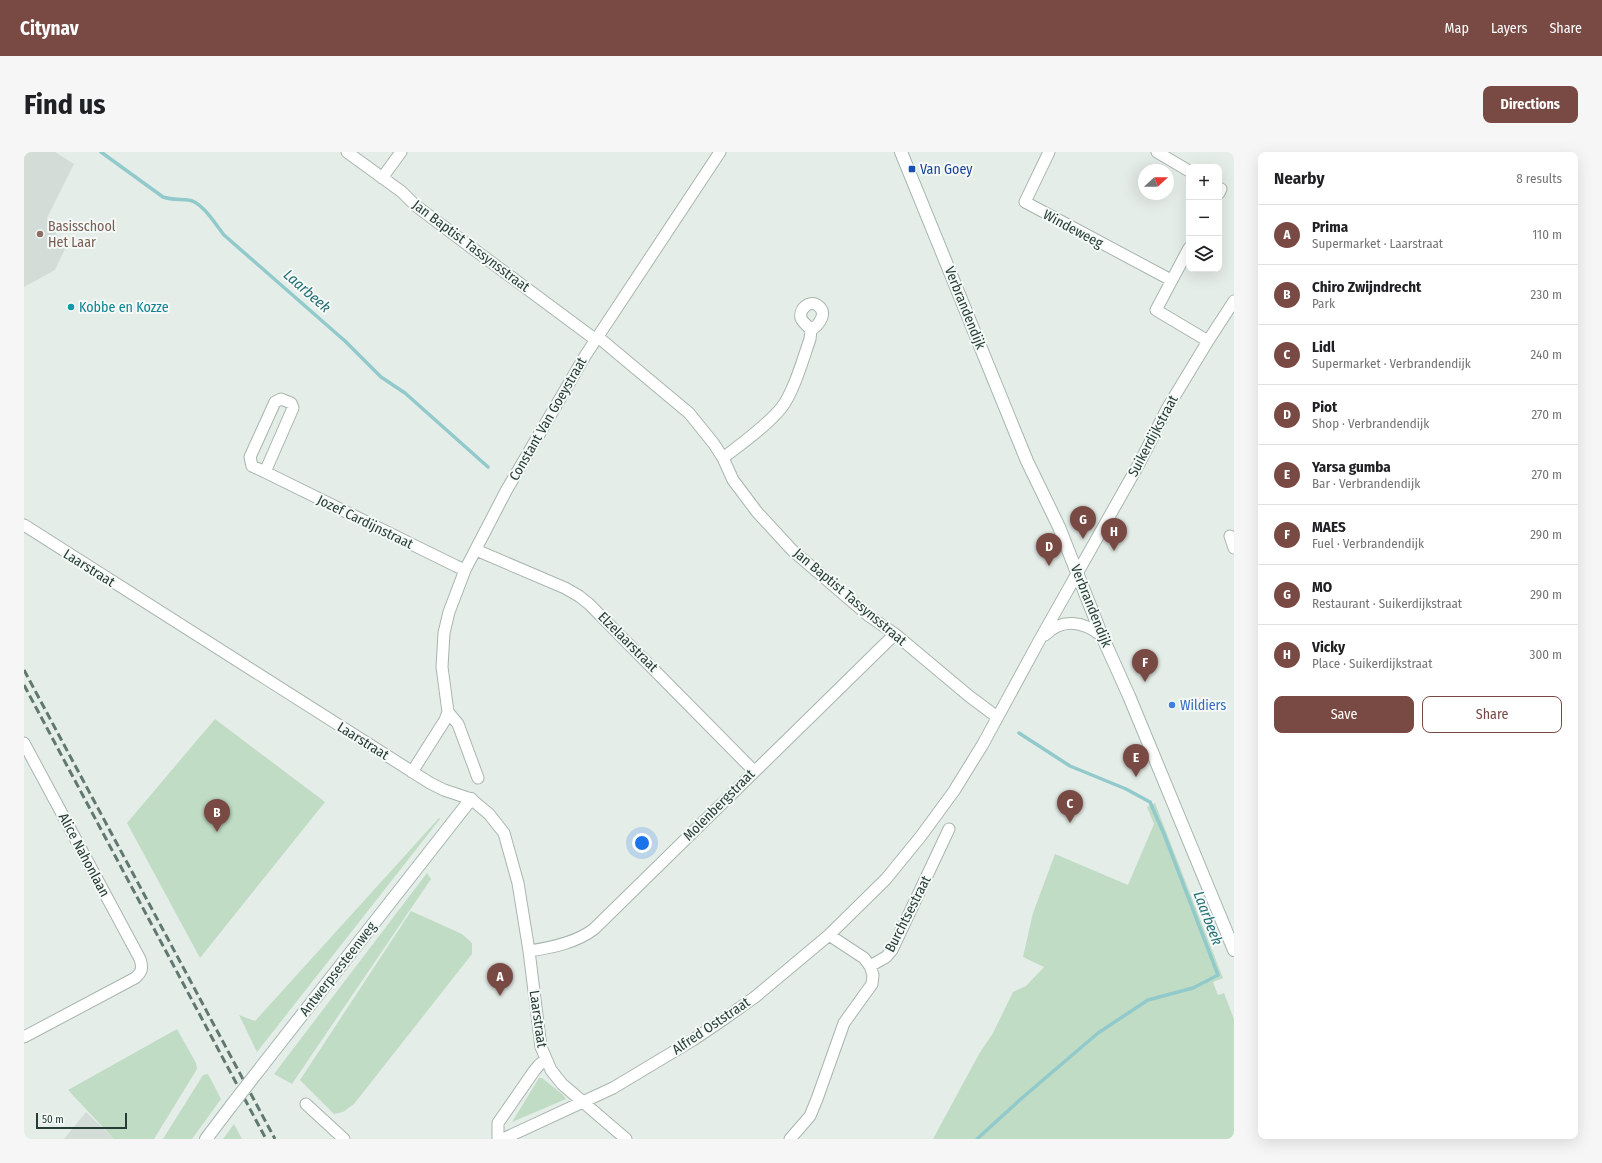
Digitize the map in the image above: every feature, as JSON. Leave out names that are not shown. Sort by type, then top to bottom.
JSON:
[{"type":"main road","name":"Verbrandendijk","points":[[901,152],[1028,461],[1059,527],[1102,636],[1132,702],[1234,950]]},
{"type":"main road","name":"Antwerpsesteenweg","points":[[206,1139],[471,799]]},
{"type":"street","name":"Jan Baptist Tassynsstraat","points":[[347,152],[402,192],[415,205],[472,248],[597,338],[689,413],[714,444],[723,458],[732,480],[757,512],[792,550],[869,616],[895,634],[969,696],[997,717]]},
{"type":"street","points":[[382,178],[400,152]]},
{"type":"street","name":"Constant Van Goeystraat","points":[[478,778],[458,724],[448,712],[442,667],[444,633],[449,612],[465,570],[506,491],[561,395],[720,152]]},
{"type":"street","name":"Windeweeg","points":[[1049,152],[1025,202],[1171,280]]},
{"type":"street","points":[[1157,152],[1186,168]]},
{"type":"street","points":[[1186,253],[1156,310],[1208,341]]},
{"type":"street","name":"Suikerdijkstraat","points":[[1077,573],[1140,462],[1168,406],[1234,301]]},
{"type":"street","points":[[723,458],[770,420],[782,407],[789,395],[810,339],[811,330]]},
{"type":"street","name":"Jozef Cardijnstraat","points":[[265,472],[293,408],[291,403],[281,399],[275,402],[250,458],[252,466],[465,570]]},
{"type":"street","name":"Laarstraat","points":[[24,525],[412,772],[444,790],[471,799],[489,814],[504,833],[516,870],[529,951],[541,1047],[545,1060],[562,1084],[583,1102]]},
{"type":"street","points":[[1230,536],[1234,548]]},
{"type":"street","name":"Elzelaarstraat","points":[[476,550],[565,588],[579,596],[589,604],[754,771]]},
{"type":"street","points":[[997,717],[1077,573]]},
{"type":"street","points":[[1039,641],[1049,630],[1067,624],[1081,624],[1094,630],[1102,636]]},
{"type":"street","name":"Molenbergstraat","points":[[529,951],[544,949],[565,943],[587,935],[594,929],[895,634]]},
{"type":"street","points":[[412,772],[445,720],[448,712]]},
{"type":"street","name":"Alfred Oststraat","points":[[583,1102],[639,1073],[724,1019],[755,997],[829,935],[886,879],[921,836],[954,791],[984,744],[997,717]]},
{"type":"street","name":"Alice Nahonlaan","points":[[24,743],[140,960],[142,969],[140,974],[135,978],[24,1036]]},
{"type":"street","name":"Burchtsestraat","points":[[870,966],[886,958],[892,950],[950,829]]},
{"type":"street","points":[[790,1139],[810,1116],[844,1023],[872,984],[873,975],[870,966],[864,958],[829,935]]},
{"type":"street","name":"Laarstraat","points":[[498,1139],[498,1123],[539,1065],[545,1060]]},
{"type":"street","points":[[503,1139],[583,1102],[626,1139]]},
{"type":"street","points":[[306,1104],[344,1139]]},
{"type":"shaded area","name":"Basisschool Het Laar","points":[[24,152],[55,152],[74,164],[47,218],[65,249],[55,270],[24,287]]},
{"type":"shaded area","points":[[86,1112],[114,1139],[64,1139]]},
{"type":"green space","points":[[215,719],[325,802],[200,958],[127,823]]},
{"type":"green space","points":[[1155,803],[1223,978],[1213,982],[1218,995],[1224,993],[1234,1019],[1234,1139],[933,1139],[979,1054],[993,1033],[1013,992],[1026,986],[1044,967],[1023,957],[1033,913],[1055,854],[1128,885],[1154,824],[1147,807]]},
{"type":"green space","points":[[439,818],[440,819],[257,1052],[239,1015],[255,1021]]},
{"type":"green space","points":[[427,873],[431,879],[292,1084],[274,1074]]},
{"type":"green space","points":[[411,911],[462,934],[472,943],[472,954],[354,1104],[343,1112],[334,1114],[300,1080]]},
{"type":"green space","points":[[177,1029],[196,1063],[197,1069],[154,1139],[114,1139],[68,1090]]},
{"type":"green space","points":[[208,1074],[221,1099],[192,1139],[163,1139],[203,1075]]},
{"type":"green space","points":[[539,1078],[542,1078],[566,1099],[512,1122]]},
{"type":"green space","points":[[234,1124],[242,1139],[223,1139]]},
{"type":"waterway","name":"Laarbeek","points":[[101,152],[163,197],[188,200],[198,204],[208,214],[224,235],[345,341],[381,377],[405,393],[488,467]]},
{"type":"waterway","name":"Laarbeek","points":[[977,1139],[1098,1033],[1148,1000],[1193,988],[1218,975],[1164,834],[1150,802],[1126,789],[1070,766],[1019,733]]},
{"type":"railway","points":[[24,670],[275,1139]]},
{"type":"railway","points":[[24,685],[266,1139]]},
{"type":"place","name":"Van Goey","points":[[912,169]]},
{"type":"place","name":"Basisschool Het Laar","points":[[40,234]]},
{"type":"place","name":"Kobbe en Kozze","points":[[71,307]]},
{"type":"place","name":"MO","points":[[1083,539]]},
{"type":"place","name":"Vicky","points":[[1114,551]]},
{"type":"place","name":"Piot","points":[[1049,566]]},
{"type":"place","name":"MAES","points":[[1145,682]]},
{"type":"place","name":"Wildiers","points":[[1172,705]]},
{"type":"place","name":"Yarsa gumba","points":[[1136,777]]},
{"type":"place","name":"Lidl","points":[[1070,823]]},
{"type":"place","name":"Chiro Zwijndrecht","points":[[217,832]]},
{"type":"place","name":"Prima","points":[[500,996]]}]
